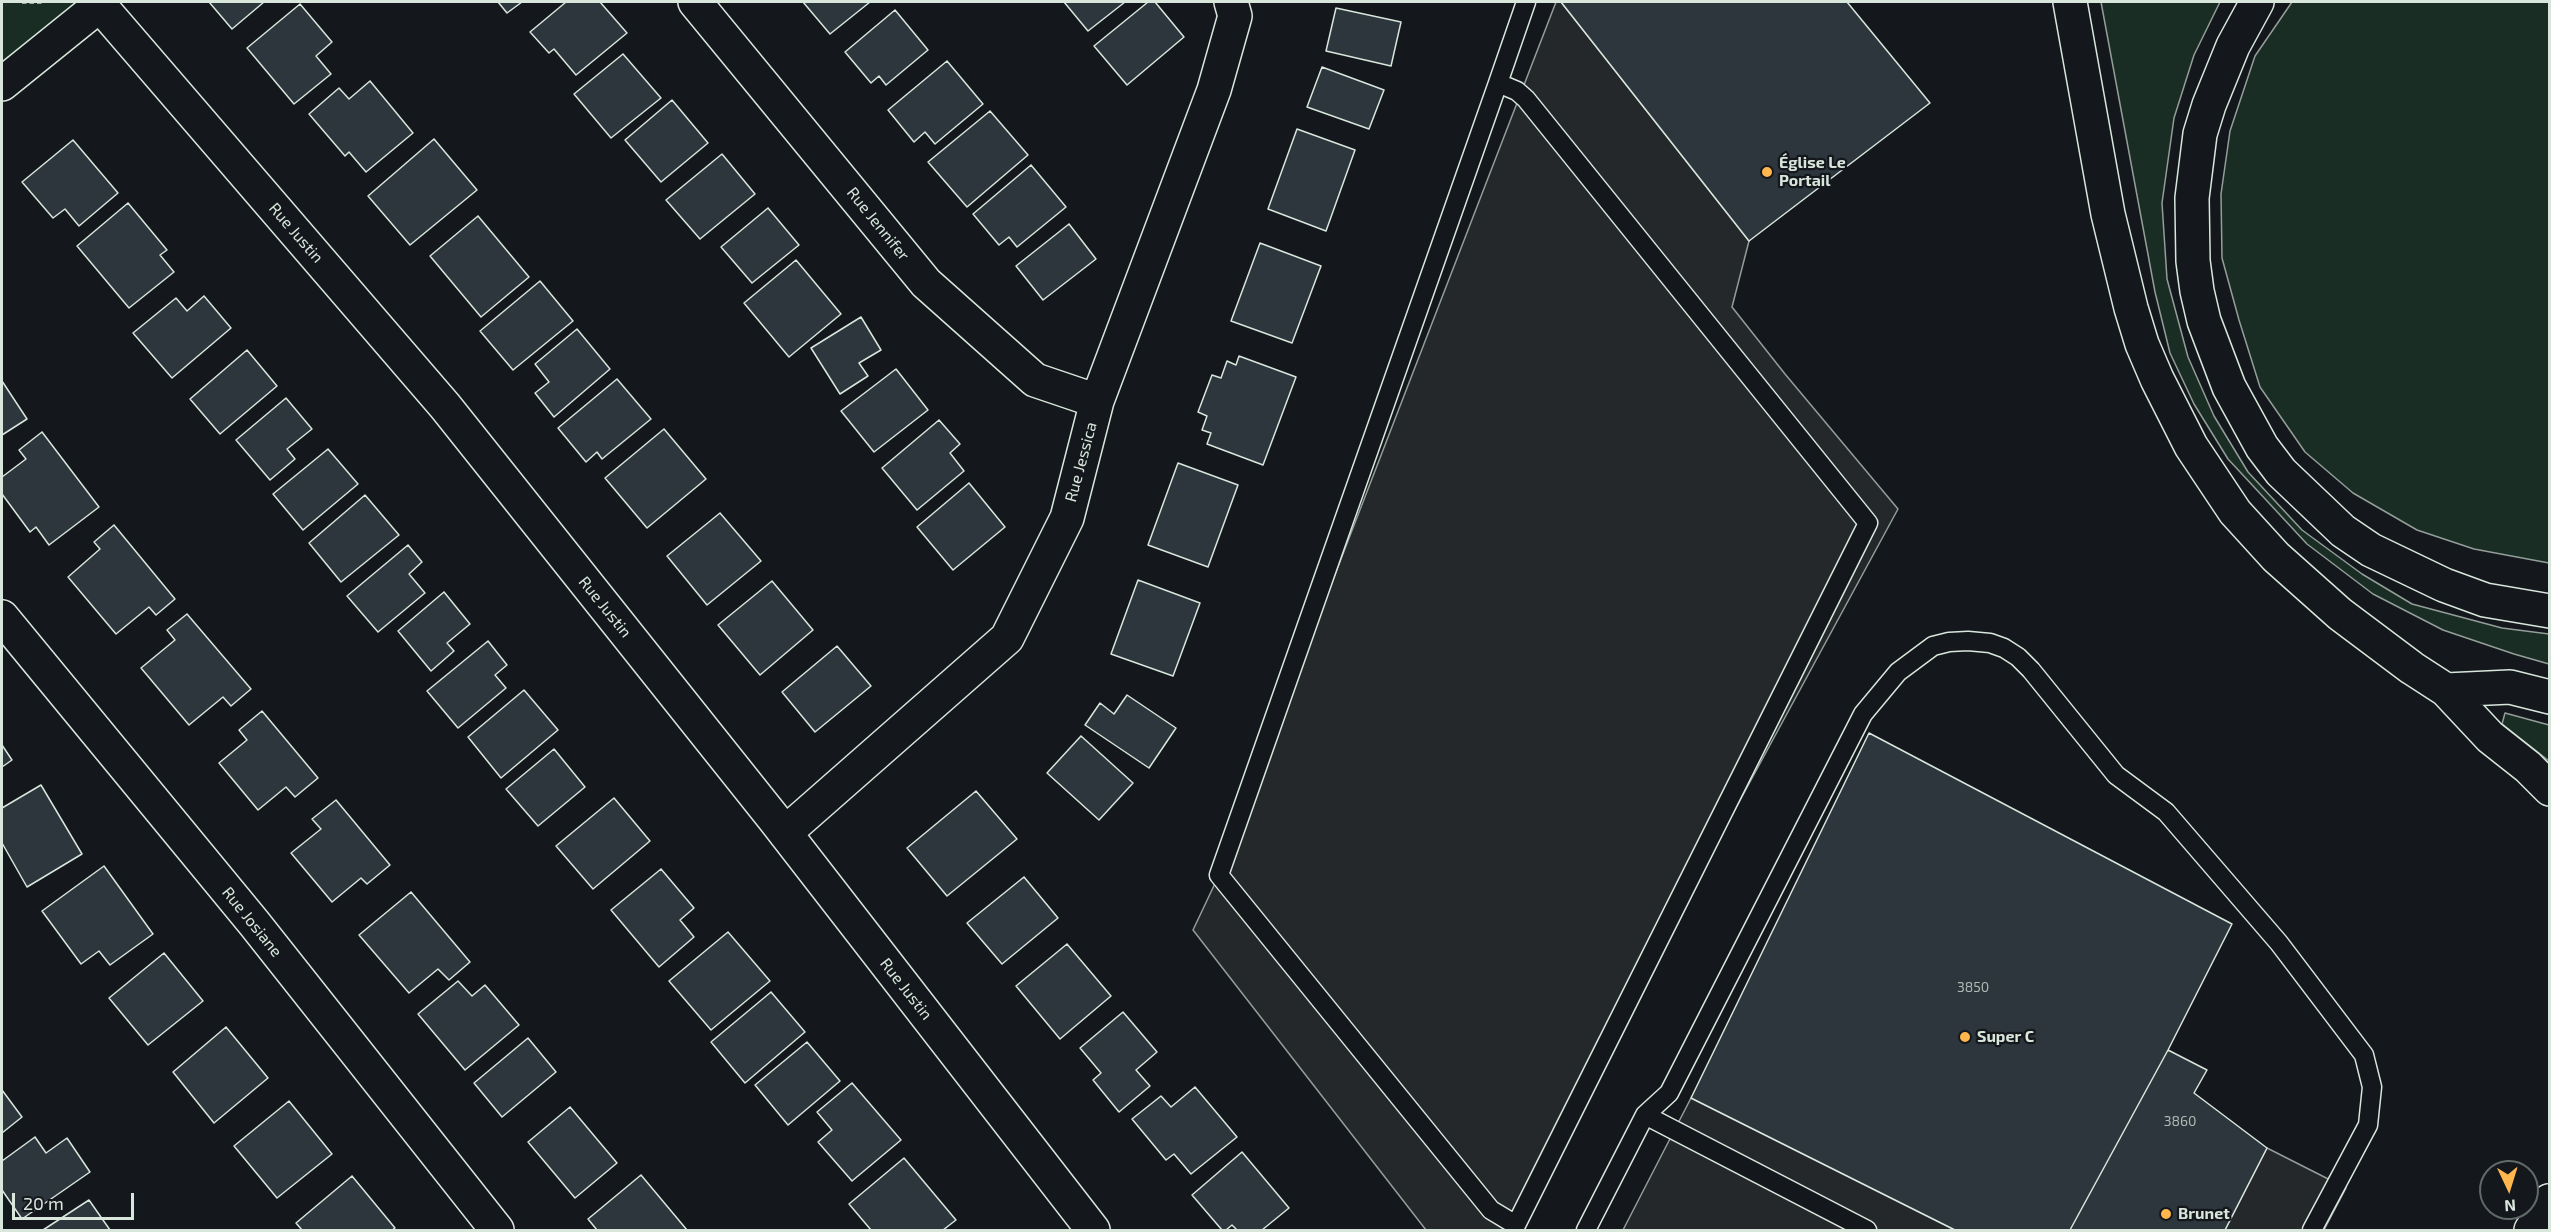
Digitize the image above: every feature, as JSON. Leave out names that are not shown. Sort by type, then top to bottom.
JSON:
[{"type":"main road","name":"Rue Jennifer","points":[[695,2],[926,283],[1035,380],[1097,401]]},
{"type":"main road","name":"Rue Jessica","points":[[785,833],[1006,638],[1067,518],[1097,401],[1214,90],[1234,16],[1231,2]]},
{"type":"main road","points":[[2070,2],[2108,214],[2119,264],[2142,344],[2172,412],[2211,479],[2235,512],[2276,556],[2340,614],[2412,668],[2446,690],[2490,737],[2528,767],[2550,789]]},
{"type":"main road","points":[[2257,2],[2233,46],[2209,105],[2200,134],[2192,198],[2193,261],[2197,291],[2204,321],[2229,387],[2262,447],[2281,472],[2343,531],[2371,550],[2444,585],[2485,600],[2550,611]]},
{"type":"main road","points":[[2,84],[98,3]]},
{"type":"main road","name":"Rue Justin","points":[[98,3],[445,406],[785,833],[1093,1230]]},
{"type":"main road","name":"Rue Josiane","points":[[2,617],[254,923],[497,1230]]},
{"type":"main road","points":[[2446,690],[2510,687],[2550,697]]},
{"type":"main road","points":[[2531,1230],[2550,1201]]},
{"type":"lane","points":[[1498,83],[1526,99],[1868,523],[1515,1228],[1491,1210],[1219,875],[1526,2]]},
{"type":"lane","points":[[1586,1230],[1645,1115],[1669,1093],[1869,705],[1898,672],[1933,646],[1949,642],[1990,643],[2018,657],[2116,775],[2166,812],[2279,943],[2364,1055],[2372,1087],[2368,1125],[2312,1230]]},
{"type":"lane","points":[[1645,1115],[1867,1230]]},
{"type":"green space","points":[[2,2],[97,2],[2,84]]},
{"type":"green space","points":[[2101,2],[2220,2],[2194,55],[2174,118],[2162,203],[2167,279],[2188,357],[2214,416],[2248,472],[2302,530],[2362,574],[2412,604],[2502,628],[2549,634],[2549,664],[2443,630],[2373,594],[2307,544],[2228,459],[2194,404],[2170,353],[2155,292]]},
{"type":"green space","points":[[2292,2],[2549,2],[2549,563],[2474,549],[2417,530],[2353,493],[2305,452],[2260,387],[2222,258],[2221,194],[2230,131],[2255,56]]},
{"type":"green space","points":[[2505,713],[2549,725],[2549,761],[2502,724]]},
{"type":"shaded area","points":[[1556,2],[1561,2],[1749,241],[1732,307],[1898,509],[1507,1230],[1426,1230],[1193,930],[1219,875]]},
{"type":"shaded area","points":[[1691,1098],[1955,1230],[1623,1230]]},
{"type":"shaded area","points":[[2267,1148],[2346,1188],[2324,1230],[2225,1230]]},
{"type":"building","points":[[209,2],[264,2],[232,29]]},
{"type":"building","points":[[498,2],[522,2],[507,13]]},
{"type":"building","points":[[566,2],[600,2],[627,33],[576,75],[554,49],[549,53],[530,32]]},
{"type":"building","points":[[803,2],[870,2],[830,34]]},
{"type":"building","points":[[1064,2],[1125,2],[1088,31]]},
{"type":"building","points":[[1148,2],[1155,2],[1184,37],[1127,85],[1094,46]]},
{"type":"building","name":"Église Le Portail","points":[[1561,2],[1847,2],[1930,103],[1749,241]]},
{"type":"building","points":[[300,4],[332,42],[316,56],[331,74],[294,104],[247,48]]},
{"type":"building","points":[[1336,8],[1401,22],[1391,66],[1326,51]]},
{"type":"building","points":[[895,10],[928,50],[886,85],[879,76],[871,83],[845,52]]},
{"type":"building","points":[[623,54],[661,98],[611,138],[574,94]]},
{"type":"building","points":[[947,61],[983,104],[935,144],[925,132],[914,142],[888,110]]},
{"type":"building","points":[[1322,67],[1384,90],[1369,129],[1307,107]]},
{"type":"building","points":[[370,81],[413,133],[366,172],[349,152],[345,156],[309,114],[339,88],[349,99]]},
{"type":"building","points":[[672,100],[708,143],[661,182],[625,140]]},
{"type":"building","points":[[990,111],[1028,155],[967,207],[928,162]]},
{"type":"building","points":[[1297,129],[1355,150],[1326,231],[1268,209]]},
{"type":"building","points":[[434,139],[477,190],[410,245],[368,196]]},
{"type":"building","points":[[73,140],[118,193],[79,226],[65,209],[53,218],[22,182]]},
{"type":"building","points":[[722,154],[755,194],[700,239],[666,200]]},
{"type":"building","points":[[1031,165],[1066,207],[1017,247],[1009,237],[999,245],[973,214]]},
{"type":"building","points":[[128,203],[167,250],[160,255],[174,272],[129,308],[77,246]]},
{"type":"building","points":[[768,208],[799,245],[752,283],[721,247]]},
{"type":"building","points":[[478,216],[529,277],[481,317],[430,256]]},
{"type":"building","points":[[1069,224],[1096,259],[1043,300],[1016,266]]},
{"type":"building","points":[[1260,243],[1321,266],[1292,343],[1231,321]]},
{"type":"building","points":[[796,260],[841,314],[789,357],[744,303]]},
{"type":"building","points":[[540,281],[573,321],[513,370],[480,331]]},
{"type":"building","points":[[204,296],[231,328],[172,378],[133,333],[176,298],[187,311]]},
{"type":"building","points":[[861,317],[881,350],[859,363],[868,376],[840,394],[811,348]]},
{"type":"building","points":[[577,329],[610,369],[554,417],[535,393],[549,382],[535,364]]},
{"type":"building","points":[[247,350],[277,386],[220,434],[190,399]]},
{"type":"building","points":[[1239,356],[1296,377],[1263,465],[1207,444],[1211,433],[1202,430],[1207,416],[1198,412],[1212,375],[1221,378],[1227,361],[1236,365]]},
{"type":"building","points":[[896,369],[928,410],[874,452],[841,411]]},
{"type":"building","points":[[617,379],[651,419],[602,459],[597,452],[586,462],[558,428]]},
{"type":"building","points":[[2,381],[27,419],[2,435]]},
{"type":"building","points":[[286,398],[312,429],[287,449],[295,459],[270,480],[236,440]]},
{"type":"building","points":[[939,420],[960,444],[950,453],[964,471],[917,510],[882,468]]},
{"type":"building","points":[[664,429],[706,479],[647,528],[605,478]]},
{"type":"building","points":[[42,432],[99,507],[49,545],[36,527],[30,532],[2,494],[2,477],[26,459],[19,450]]},
{"type":"building","points":[[328,449],[358,484],[303,530],[273,494]]},
{"type":"building","points":[[1178,463],[1238,485],[1208,567],[1148,545]]},
{"type":"building","points":[[969,483],[1005,527],[953,570],[917,527]]},
{"type":"building","points":[[365,495],[399,535],[341,582],[309,543]]},
{"type":"building","points":[[720,513],[761,561],[707,605],[667,556]]},
{"type":"building","points":[[114,525],[175,599],[156,615],[149,607],[116,634],[68,577],[100,549],[94,542]]},
{"type":"building","points":[[408,545],[422,562],[409,574],[425,593],[378,632],[347,596]]},
{"type":"building","points":[[1138,580],[1200,603],[1173,676],[1111,654]]},
{"type":"building","points":[[772,581],[813,630],[760,675],[718,625]]},
{"type":"building","points":[[444,592],[470,624],[447,643],[454,651],[431,671],[398,631]]},
{"type":"building","points":[[187,614],[251,689],[231,706],[223,697],[189,725],[141,668],[175,640],[167,630]]},
{"type":"building","points":[[488,641],[507,665],[495,675],[506,688],[458,728],[427,691]]},
{"type":"building","points":[[837,646],[871,686],[815,732],[782,692]]},
{"type":"building","points":[[524,690],[558,730],[501,778],[468,737]]},
{"type":"building","points":[[1127,695],[1176,728],[1149,768],[1085,725],[1100,703],[1114,714]]},
{"type":"building","points":[[262,711],[318,778],[295,797],[286,787],[258,810],[219,763],[247,740],[239,730]]},
{"type":"building","points":[[1869,733],[2232,924],[2168,1050],[2070,1230],[1955,1230],[1691,1098]]},
{"type":"building","points":[[1081,736],[1133,783],[1099,820],[1047,773]]},
{"type":"building","points":[[2,745],[12,760],[2,767]]},
{"type":"building","points":[[554,749],[585,787],[538,826],[506,789]]},
{"type":"building","points":[[41,785],[82,854],[27,887],[2,843],[2,808]]},
{"type":"building","points":[[976,791],[1017,839],[947,896],[907,848]]},
{"type":"building","points":[[614,798],[650,841],[593,889],[556,846]]},
{"type":"building","points":[[336,800],[390,865],[367,884],[361,878],[332,902],[291,853],[321,829],[312,819]]},
{"type":"building","points":[[104,866],[153,934],[110,965],[99,951],[81,964],[42,911]]},
{"type":"building","points":[[661,869],[694,908],[680,920],[694,937],[659,967],[611,910]]},
{"type":"building","points":[[1024,877],[1058,918],[1002,964],[967,923]]},
{"type":"building","points":[[411,892],[470,962],[449,980],[438,969],[409,993],[359,935]]},
{"type":"building","points":[[728,932],[770,981],[711,1030],[669,981]]},
{"type":"building","points":[[1067,944],[1111,996],[1060,1039],[1016,986]]},
{"type":"building","points":[[164,953],[203,1001],[148,1045],[109,998]]},
{"type":"building","points":[[458,981],[472,996],[485,985],[519,1025],[465,1070],[418,1014]]},
{"type":"building","points":[[771,992],[805,1032],[745,1083],[711,1042]]},
{"type":"building","points":[[1123,1012],[1157,1052],[1136,1070],[1150,1086],[1119,1112],[1093,1080],[1101,1073],[1080,1048]]},
{"type":"building","points":[[226,1027],[268,1078],[214,1123],[173,1072]]},
{"type":"building","points":[[528,1038],[556,1072],[502,1117],[474,1083]]},
{"type":"building","points":[[807,1042],[840,1081],[788,1125],[755,1085]]},
{"type":"building","points":[[2168,1050],[2207,1070],[2194,1093],[2267,1148],[2225,1230],[2070,1230]]},
{"type":"building","points":[[852,1083],[901,1140],[852,1181],[818,1142],[832,1130],[817,1112]]},
{"type":"building","points":[[1195,1087],[1237,1137],[1191,1174],[1174,1154],[1166,1160],[1132,1119],[1161,1096],[1171,1107]]},
{"type":"building","points":[[2,1090],[22,1117],[2,1133]]},
{"type":"building","points":[[289,1101],[332,1154],[277,1198],[234,1146]]},
{"type":"building","points":[[570,1107],[617,1163],[575,1198],[528,1142]]},
{"type":"building","points":[[35,1137],[46,1153],[67,1138],[90,1172],[22,1219],[2,1190],[2,1161]]},
{"type":"building","points":[[1242,1152],[1289,1208],[1262,1230],[1237,1230],[1232,1225],[1222,1230],[1192,1195]]},
{"type":"building","points":[[904,1158],[956,1220],[943,1230],[871,1230],[849,1204]]},
{"type":"building","points":[[641,1175],[687,1230],[597,1230],[588,1219]]},
{"type":"building","points":[[352,1176],[395,1228],[392,1230],[302,1230],[296,1223]]},
{"type":"building","points":[[89,1200],[110,1230],[43,1230]]},
{"type":"place","name":"Église Le Portail","points":[[1767,172]]},
{"type":"place","name":"Super C","points":[[1965,1037]]},
{"type":"place","name":"Brunet","points":[[2166,1214]]}]
